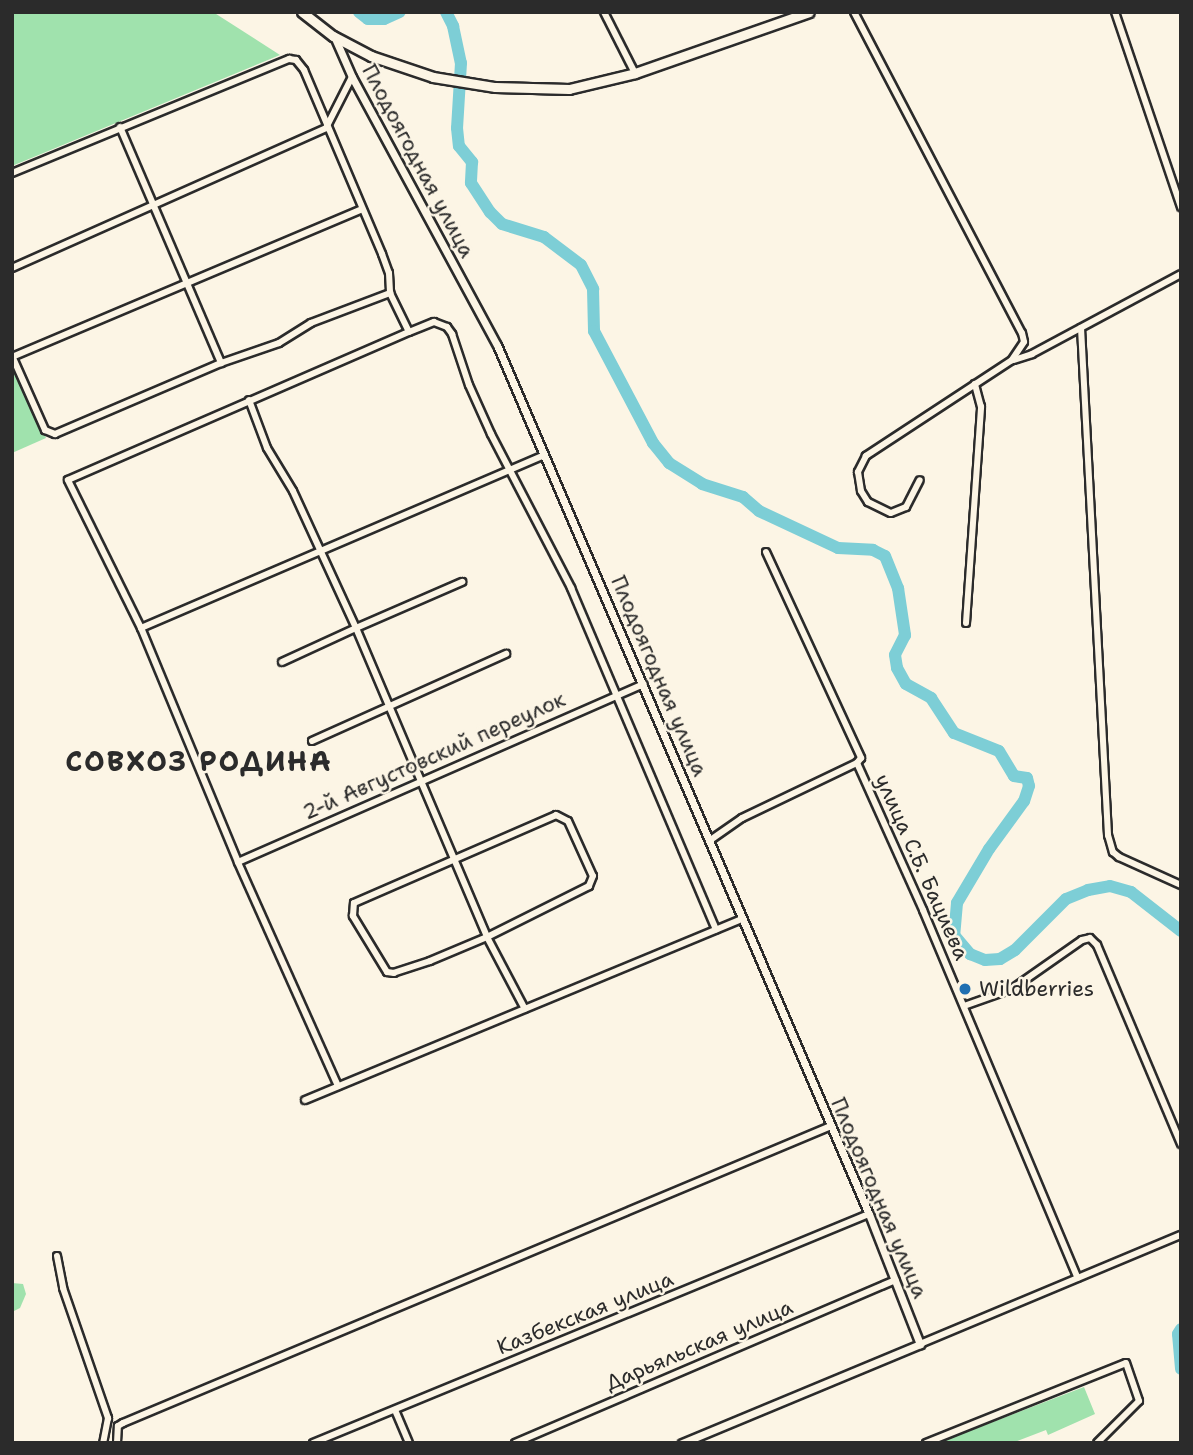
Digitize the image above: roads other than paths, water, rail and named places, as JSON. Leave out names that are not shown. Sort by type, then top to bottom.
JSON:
[{"type":"main road","points":[[302,12],[333,36],[371,56],[433,77],[495,88],[569,89],[635,73],[809,12]]},
{"type":"street","points":[[604,12],[635,73]]},
{"type":"street","points":[[854,12],[1022,333],[1022,350],[1012,360],[866,456],[858,472],[861,491],[868,502],[891,513],[906,508],[920,480]]},
{"type":"street","points":[[1115,12],[1181,207]]},
{"type":"street","name":"Плодоягодная улица","points":[[333,36],[352,77],[497,345],[869,1214],[920,1344]]},
{"type":"street","points":[[12,173],[289,59],[296,60],[304,69],[389,274],[390,293],[409,332]]},
{"type":"street","points":[[12,268],[327,128],[352,77]]},
{"type":"street","points":[[120,127],[221,363]]},
{"type":"street","points":[[362,209],[13,357],[45,430],[55,434],[221,363],[279,343],[311,323],[390,293]]},
{"type":"street","points":[[1012,360],[1032,354],[1181,275]]},
{"type":"street","points":[[338,1086],[239,862],[141,628],[68,480],[409,332],[434,322],[447,327],[469,384],[509,470],[571,588],[716,930]]},
{"type":"street","points":[[1081,328],[1108,835],[1114,852],[1119,857],[1181,885]]},
{"type":"street","points":[[965,623],[981,407],[975,384]]},
{"type":"street","points":[[249,400],[267,448],[288,480],[356,628],[487,937],[525,1009]]},
{"type":"street","points":[[141,628],[545,455]]},
{"type":"street","name":"улица С.Б. Бациева","points":[[766,551],[861,758],[857,763],[964,1006],[1078,1278]]},
{"type":"street","points":[[282,662],[462,582]]},
{"type":"street","points":[[312,741],[506,654]]},
{"type":"street","name":"2-й Августовский переулок","points":[[239,862],[644,684]]},
{"type":"street","points":[[709,841],[742,818],[857,763]]},
{"type":"street","points":[[556,815],[568,821],[593,876],[589,886],[487,937],[430,961],[390,973],[353,916],[351,908],[360,898],[556,815]]},
{"type":"street","points":[[305,1100],[742,919]]},
{"type":"street","points":[[964,1006],[1012,989],[1072,946],[1090,938],[1097,945],[1181,1144]]},
{"type":"street","points":[[117,1443],[118,1426],[831,1126]]},
{"type":"street","name":"Казбекская улица","points":[[313,1443],[869,1214]]},
{"type":"street","points":[[682,1443],[1181,1236]]},
{"type":"street","points":[[57,1256],[63,1288],[108,1418],[103,1443]]},
{"type":"street","name":"Дарьяльская улица","points":[[515,1443],[896,1280]]},
{"type":"street","points":[[926,1443],[1126,1363],[1139,1401],[1097,1443]]},
{"type":"street","points":[[395,1410],[408,1443]]},
{"type":"waterway","points":[[359,12],[368,19],[384,19],[400,12]]},
{"type":"waterway","points":[[446,12],[453,26],[461,63],[457,128],[459,146],[472,162],[471,183],[490,212],[502,224],[544,237],[581,265],[593,289],[594,331],[653,443],[669,463],[702,484],[743,497],[759,511],[838,548],[873,550],[885,556],[898,588],[905,635],[895,655],[897,668],[906,684],[931,698],[954,733],[999,751],[1014,776],[1027,778],[1029,786],[1024,801],[989,849],[957,903],[954,935],[970,954],[985,960],[1000,959],[1015,950],[1066,899],[1088,890],[1110,886],[1131,892],[1181,931]]},
{"type":"waterway","points":[[1181,1329],[1178,1334],[1181,1369]]},
{"type":"place","name":"Wildberries","points":[[965,989]]},
{"type":"district","name":"СОВХОЗ РОДИНА","points":[[199,761]]}]
